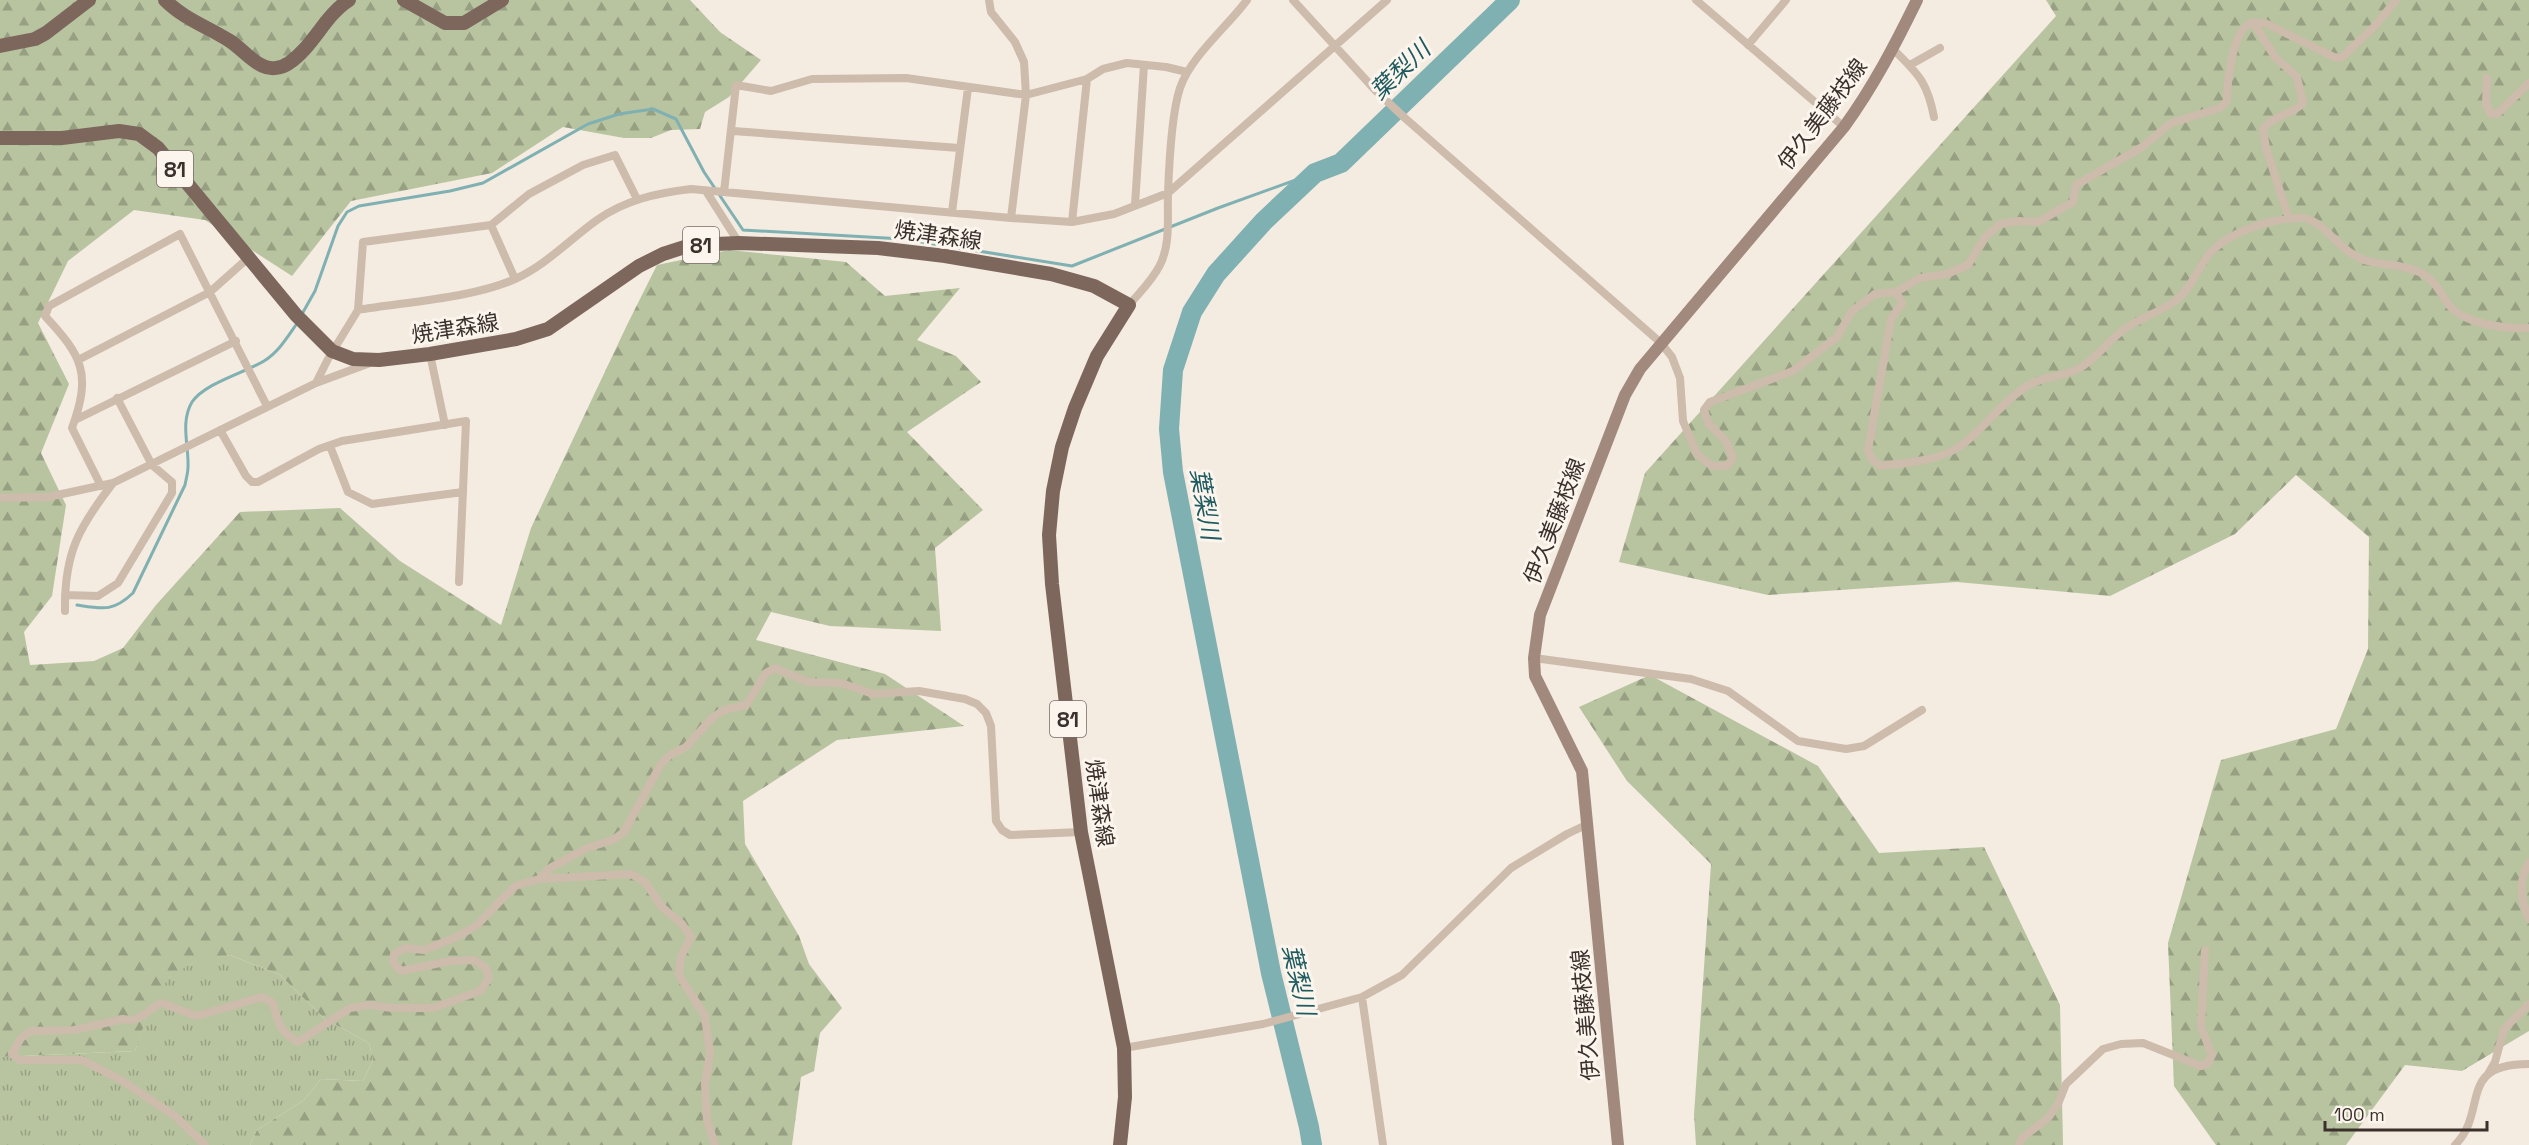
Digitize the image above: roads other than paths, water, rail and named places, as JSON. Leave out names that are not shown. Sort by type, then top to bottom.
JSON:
[{"type":"main road","points":[[0,46],[35,39],[89,0]]},
{"type":"main road","points":[[165,0],[177,11],[241,48],[263,66],[274,69],[289,63],[314,38],[340,5],[349,0]]},
{"type":"main road","points":[[404,0],[445,23],[464,23],[502,0]]},
{"type":"main road","name":"伊久美藤枝線","points":[[1618,1145],[1582,771],[1535,676],[1534,658],[1540,615],[1625,395],[1640,369],[1844,127],[1865,98],[1917,0]]},
{"type":"main road","name":"焼津森線","points":[[0,138],[62,138],[119,131],[140,134],[158,148],[247,259],[300,320],[332,351],[353,359],[379,360],[430,354],[516,339],[548,329],[639,266],[663,254],[691,245],[740,243],[878,248],[945,256],[1051,274],[1094,286],[1129,305],[1097,356],[1075,408],[1062,447],[1053,491],[1049,535],[1052,584],[1081,832],[1124,1048],[1125,1097],[1120,1145]]},
{"type":"street","points":[[989,0],[991,12],[1015,42],[1024,62],[1026,95],[1011,218]]},
{"type":"street","points":[[1129,305],[1150,282],[1161,263],[1168,234],[1168,193],[1177,104],[1187,72],[1247,0]]},
{"type":"street","points":[[1293,0],[1376,91],[1406,119],[1661,343],[1672,357],[1680,378],[1683,421],[1697,454],[1712,466],[1727,466],[1733,458],[1726,441],[1708,423],[1704,410],[1710,402],[1793,371],[1837,337],[1852,311],[1875,294],[1896,292],[1920,278],[1947,274],[1968,265],[1984,237],[2000,224],[2018,221],[2038,222],[2073,202],[2076,184],[2142,147],[2171,123],[2220,108],[2228,101],[2227,84],[2235,45],[2240,33],[2253,22],[2265,23],[2334,57],[2341,58],[2374,27],[2396,0]]},
{"type":"street","points":[[358,310],[472,291],[515,279],[537,267],[598,219],[637,199],[666,192],[691,189],[1072,222],[1114,214],[1168,193],[1387,0]]},
{"type":"street","points":[[1696,0],[1844,127]]},
{"type":"street","points":[[1748,45],[1786,0]]},
{"type":"street","points":[[2253,22],[2275,57],[2297,77],[2303,103],[2297,109],[2269,122],[2263,129],[2266,148],[2289,219]]},
{"type":"street","points":[[1910,65],[1940,48]]},
{"type":"street","points":[[1893,49],[1922,80],[1930,94],[1934,117]]},
{"type":"street","points":[[724,192],[733,131],[736,85],[771,91],[812,79],[906,78],[1026,95],[1087,79],[1103,69],[1127,63],[1166,67],[1187,72]]},
{"type":"street","points":[[1134,205],[1144,65]]},
{"type":"street","points":[[2487,78],[2486,104],[2491,114],[2497,114],[2529,83]]},
{"type":"street","points":[[1072,222],[1087,79]]},
{"type":"street","points":[[952,212],[958,148],[968,88]]},
{"type":"street","points":[[733,131],[958,148]]},
{"type":"street","points":[[316,383],[332,351],[358,310],[363,243],[491,225],[529,194],[583,165],[615,155],[637,199]]},
{"type":"street","points":[[706,191],[740,243]]},
{"type":"street","points":[[1896,292],[1902,303],[1891,320],[1868,450],[1871,458],[1880,466],[1944,454],[1960,446],[2017,392],[2030,384],[2081,368],[2127,327],[2176,301],[2189,286],[2214,248],[2228,237],[2289,219],[2307,218],[2317,223],[2354,256],[2369,262],[2409,267],[2423,273],[2434,283],[2459,316],[2472,321],[2529,328]]},
{"type":"street","points":[[491,225],[515,279]]},
{"type":"street","points":[[101,486],[72,428],[83,385],[80,359],[65,337],[45,316],[49,306],[180,234],[267,406]]},
{"type":"street","points":[[80,359],[210,292],[247,259]]},
{"type":"street","points":[[75,420],[236,341]]},
{"type":"street","points":[[430,354],[445,425]]},
{"type":"street","points":[[0,498],[48,497],[113,483],[316,383],[379,360]]},
{"type":"street","points":[[65,595],[98,596],[113,588],[123,577],[172,493],[172,482],[152,465],[117,398]]},
{"type":"street","points":[[220,430],[252,482],[258,482],[320,449],[342,441],[466,421],[459,582]]},
{"type":"street","points":[[330,446],[348,492],[372,504],[463,492]]},
{"type":"street","points":[[65,611],[72,548],[82,526],[113,483]]},
{"type":"street","points":[[1534,658],[1691,679],[1728,691],[1798,741],[1846,749],[1864,746],[1922,710]]},
{"type":"street","points":[[539,879],[550,868],[587,848],[613,840],[624,832],[661,764],[669,755],[686,747],[712,717],[724,710],[746,705],[766,673],[775,668],[808,682],[841,683],[873,694],[919,691],[977,704],[986,713],[991,726],[996,821],[1002,830],[1010,835],[1081,832]]},
{"type":"street","points":[[1124,1048],[1263,1024],[1362,997],[1402,975],[1511,868],[1588,824]]},
{"type":"street","points":[[2529,863],[2521,885],[2524,908],[2529,920]]},
{"type":"street","points":[[205,1145],[175,1116],[111,1075],[82,1060],[20,1060],[12,1054],[13,1048],[31,1031],[74,1030],[123,1019],[129,1021],[138,1019],[161,1003],[197,1016],[262,997],[273,1002],[278,1024],[285,1035],[298,1042],[350,1008],[370,1005],[393,1008],[433,1008],[480,992],[489,978],[486,968],[474,960],[450,961],[401,971],[393,962],[394,954],[405,948],[424,950],[457,938],[477,925],[515,886],[539,879],[631,874],[645,882],[662,907],[682,924],[691,938],[681,957],[680,975],[705,1016],[710,1054],[705,1084],[707,1120],[715,1145]]},
{"type":"street","points":[[2019,1145],[2022,1137],[2048,1118],[2067,1084],[2103,1049],[2121,1044],[2143,1043],[2201,1066],[2208,1063],[2212,1055],[2201,1027],[2205,950]]},
{"type":"street","points":[[1362,997],[1383,1145]]},
{"type":"street","points":[[2455,1145],[2472,1119],[2477,1087],[2495,1062],[2504,1029],[2529,1004]]},
{"type":"street","points":[[2487,1074],[2514,1064],[2529,1065]]},
{"type":"waterway","name":"葉梨川","points":[[1312,1145],[1271,973],[1173,472],[1169,429],[1173,370],[1192,312],[1216,274],[1264,221],[1315,173],[1341,163],[1510,0]]},
{"type":"waterway","points":[[302,314],[315,291],[338,226],[347,212],[359,206],[450,191],[483,183],[588,124],[619,114],[653,109],[676,119],[704,172],[743,230],[903,239],[1072,266],[1218,208],[1315,173]]},
{"type":"waterway","points":[[77,605],[107,608],[133,593],[185,485],[188,467],[186,418],[192,402],[206,389],[269,357],[283,343],[298,322]]}]
